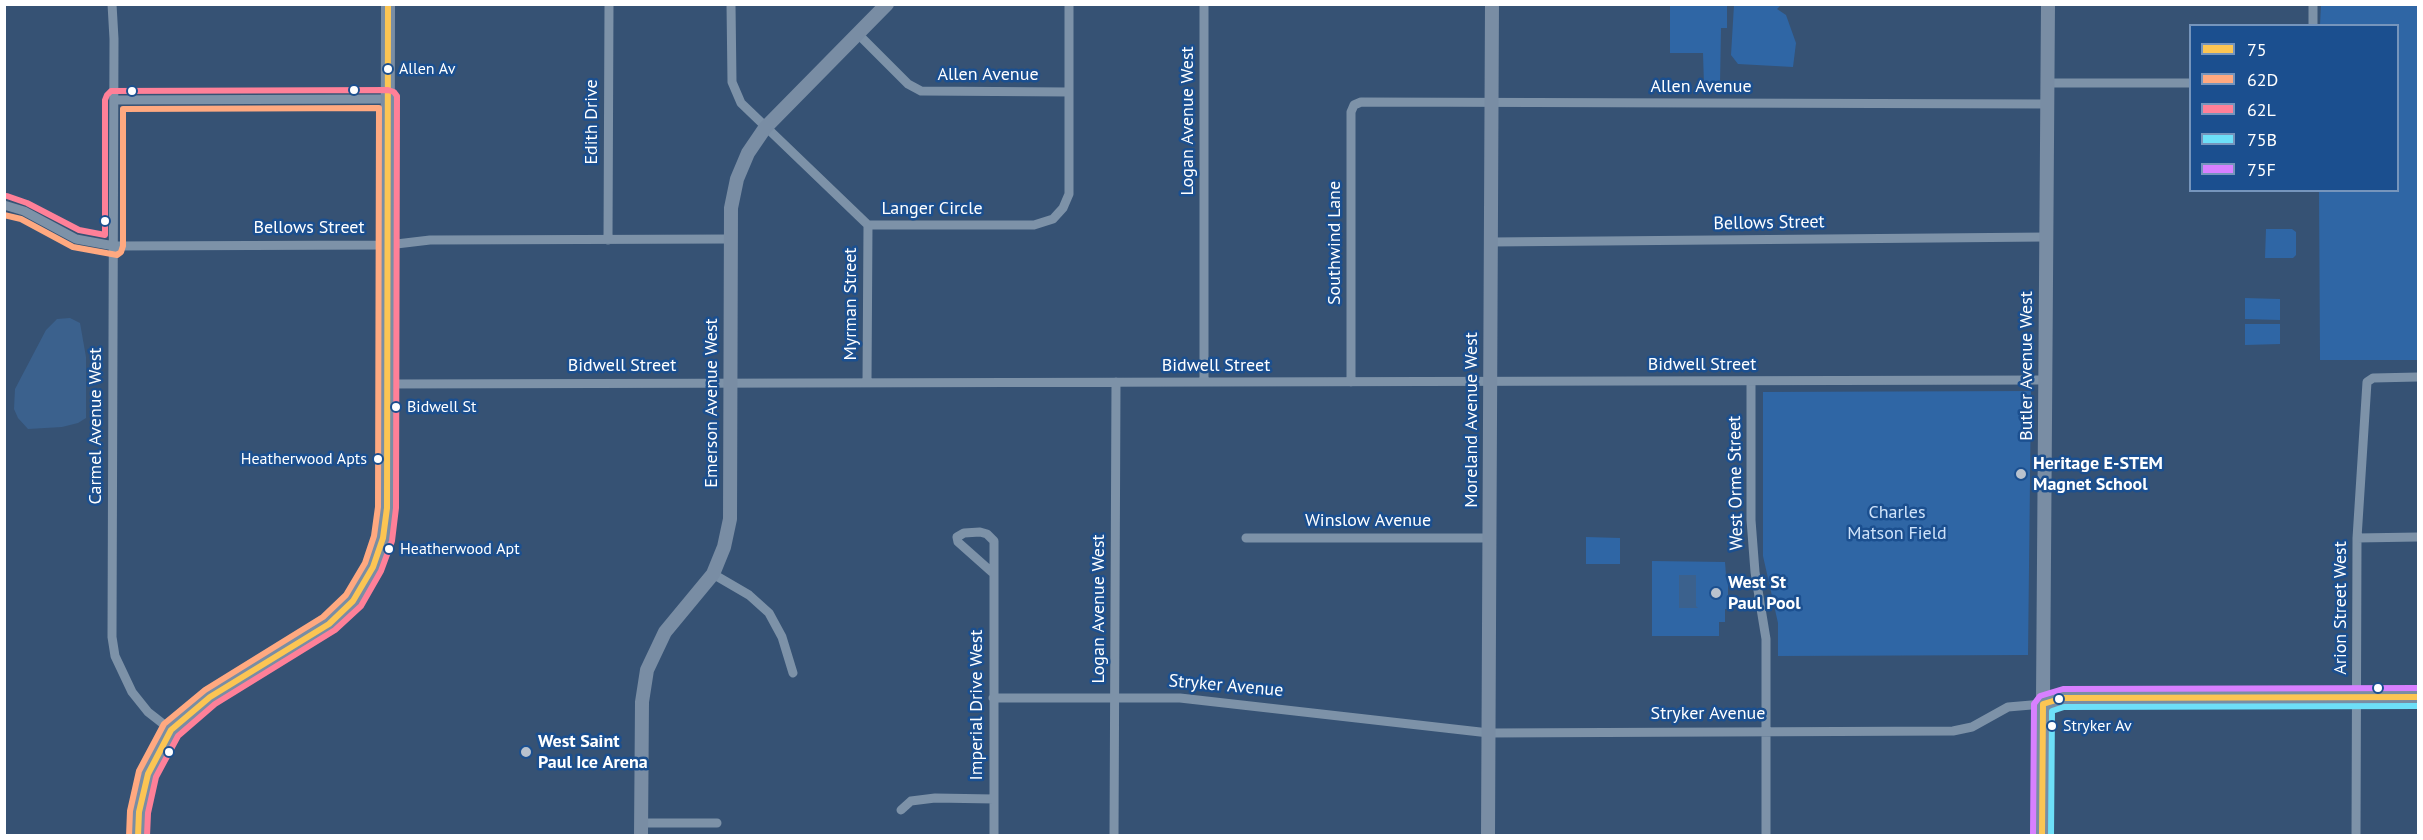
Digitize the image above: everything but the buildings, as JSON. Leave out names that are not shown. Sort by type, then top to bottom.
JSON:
[{"type":"street","name":"Carmel Avenue West","points":[[112,4],[114,246],[111,637],[118,664],[132,692],[148,712],[171,730]]},
{"type":"street","points":[[138,836],[139,812],[148,774],[171,730],[210,697],[320,631],[354,601],[373,567],[384,535],[387,508],[388,4]]},
{"type":"street","name":"Edith Drive","points":[[608,240],[609,4]]},
{"type":"street","name":"Langer Circle","points":[[731,4],[732,82],[741,103],[868,225],[1034,225],[1053,219],[1063,208],[1068,195],[1069,4]]},
{"type":"street","name":"Emerson Avenue West","points":[[641,829],[642,702],[647,670],[665,632],[713,574],[724,547],[730,519],[731,208],[737,180],[748,153],[765,128],[887,4]]},
{"type":"street","name":"Logan Avenue West","points":[[1204,4],[1204,382]]},
{"type":"street","name":"Moreland Avenue West","points":[[1488,836],[1492,4]]},
{"type":"street","name":"Butler Avenue West","points":[[2042,836],[2048,4]]},
{"type":"street","points":[[2313,4],[2313,24]]},
{"type":"street","name":"Allen Avenue","points":[[858,34],[909,84],[921,91],[1069,92]]},
{"type":"street","points":[[2048,83],[2189,83]]},
{"type":"street","points":[[114,100],[388,99]]},
{"type":"street","name":"Allen Avenue","points":[[1354,105],[1362,102],[2048,104]]},
{"type":"street","name":"Southwind Lane","points":[[1351,382],[1351,112],[1354,105]]},
{"type":"street","name":"Bellows Street","points":[[4,205],[24,211],[76,239],[114,246],[388,245],[430,240],[731,239]]},
{"type":"street","name":"Myrman Street","points":[[867,382],[868,225]]},
{"type":"street","name":"Bellows Street","points":[[1491,242],[2046,237]]},
{"type":"street","name":"Arion Street West","points":[[2356,836],[2357,538],[2367,382],[2373,378],[2418,378]]},
{"type":"street","name":"Bidwell Street","points":[[387,384],[2045,380]]},
{"type":"street","name":"Logan Avenue West","points":[[1114,836],[1116,382]]},
{"type":"street","name":"West Orme Street","points":[[1751,382],[1751,520],[1755,572],[1766,639],[1766,836]]},
{"type":"street","name":"Imperial Drive West","points":[[994,574],[958,542],[957,537],[964,533],[987,534],[994,541],[994,574],[993,698],[994,836]]},
{"type":"street","points":[[2357,538],[2418,537]]},
{"type":"street","name":"Winslow Avenue","points":[[1246,538],[1490,538]]},
{"type":"street","points":[[713,574],[749,595],[768,613],[782,637],[793,673]]},
{"type":"street","name":"Stryker Avenue","points":[[993,698],[1180,698],[1489,733],[1953,731],[1972,727],[2008,707],[2043,705],[2063,698],[2418,697]]},
{"type":"street","points":[[901,810],[911,801],[935,798],[994,799]]},
{"type":"street","points":[[641,829],[717,823]]},
{"type":"green space","points":[[1670,5],[1727,5],[1727,28],[1721,28],[1720,85],[1704,85],[1703,53],[1670,53]]},
{"type":"green space","points":[[1734,5],[1781,5],[1777,9],[1786,15],[1796,43],[1793,67],[1738,64],[1731,55]]},
{"type":"green space","points":[[2321,5],[2418,5],[2418,360],[2320,360],[2319,192],[2399,192],[2399,24],[2320,24]]},
{"type":"green space","points":[[2266,229],[2292,229],[2296,232],[2296,255],[2293,258],[2265,258]]},
{"type":"green space","points":[[2245,298],[2280,299],[2280,320],[2245,319]]},
{"type":"green space","points":[[2245,324],[2280,324],[2280,344],[2245,345]]},
{"type":"green space","name":"Charles Matson Field","points":[[2031,391],[2028,655],[1778,656],[1778,623],[1763,556],[1763,392]]},
{"type":"green space","points":[[1586,537],[1620,538],[1620,564],[1586,564]]},
{"type":"green space","points":[[1652,561],[1725,562],[1728,576],[1728,609],[1725,609],[1725,622],[1719,622],[1719,636],[1652,636]]},
{"type":"shaded area","points":[[70,318],[80,323],[86,357],[86,418],[78,423],[62,427],[28,429],[18,418],[14,409],[15,389],[46,330],[57,319]]},
{"type":"shaded area","points":[[1679,575],[1696,575],[1696,606],[1698,608],[1679,608]]},
{"type":"transit line","name":"75","points":[[138,836],[139,812],[148,774],[171,730],[210,697],[329,624],[353,601],[373,567],[383,538],[387,508],[388,4]]},
{"type":"transit line","name":"62L","points":[[7,196],[27,203],[79,230],[105,235],[105,100],[111,91],[388,90],[397,96],[396,508],[392,541],[381,571],[361,606],[335,630],[215,704],[178,736],[156,777],[148,813],[147,836]]},
{"type":"transit line","name":"62D","points":[[4,215],[21,219],[73,247],[117,255],[123,246],[123,109],[379,108],[378,507],[374,536],[365,563],[346,595],[323,617],[205,690],[164,724],[139,771],[130,811],[129,836]]},
{"type":"transit line","name":"75F","points":[[2033,836],[2034,704],[2040,696],[2063,689],[2418,688]]},
{"type":"transit line","name":"75","points":[[2042,836],[2043,704],[2063,698],[2418,697]]},
{"type":"transit line","name":"75B","points":[[2051,836],[2052,711],[2064,707],[2418,706]]},
{"type":"place","name":"Allen Av","points":[[388,69]]},
{"type":"place","name":"Bidwell St","points":[[396,407]]},
{"type":"place","name":"Heatherwood Apts","points":[[378,459]]},
{"type":"place","name":"Heritage E-STEM Magnet School","points":[[2021,474]]},
{"type":"place","name":"Heatherwood Apt","points":[[389,549]]},
{"type":"place","name":"West St Paul Pool","points":[[1716,593]]},
{"type":"place","name":"Stryker Av","points":[[2052,726]]},
{"type":"place","name":"West Saint Paul Ice Arena","points":[[526,752]]}]
